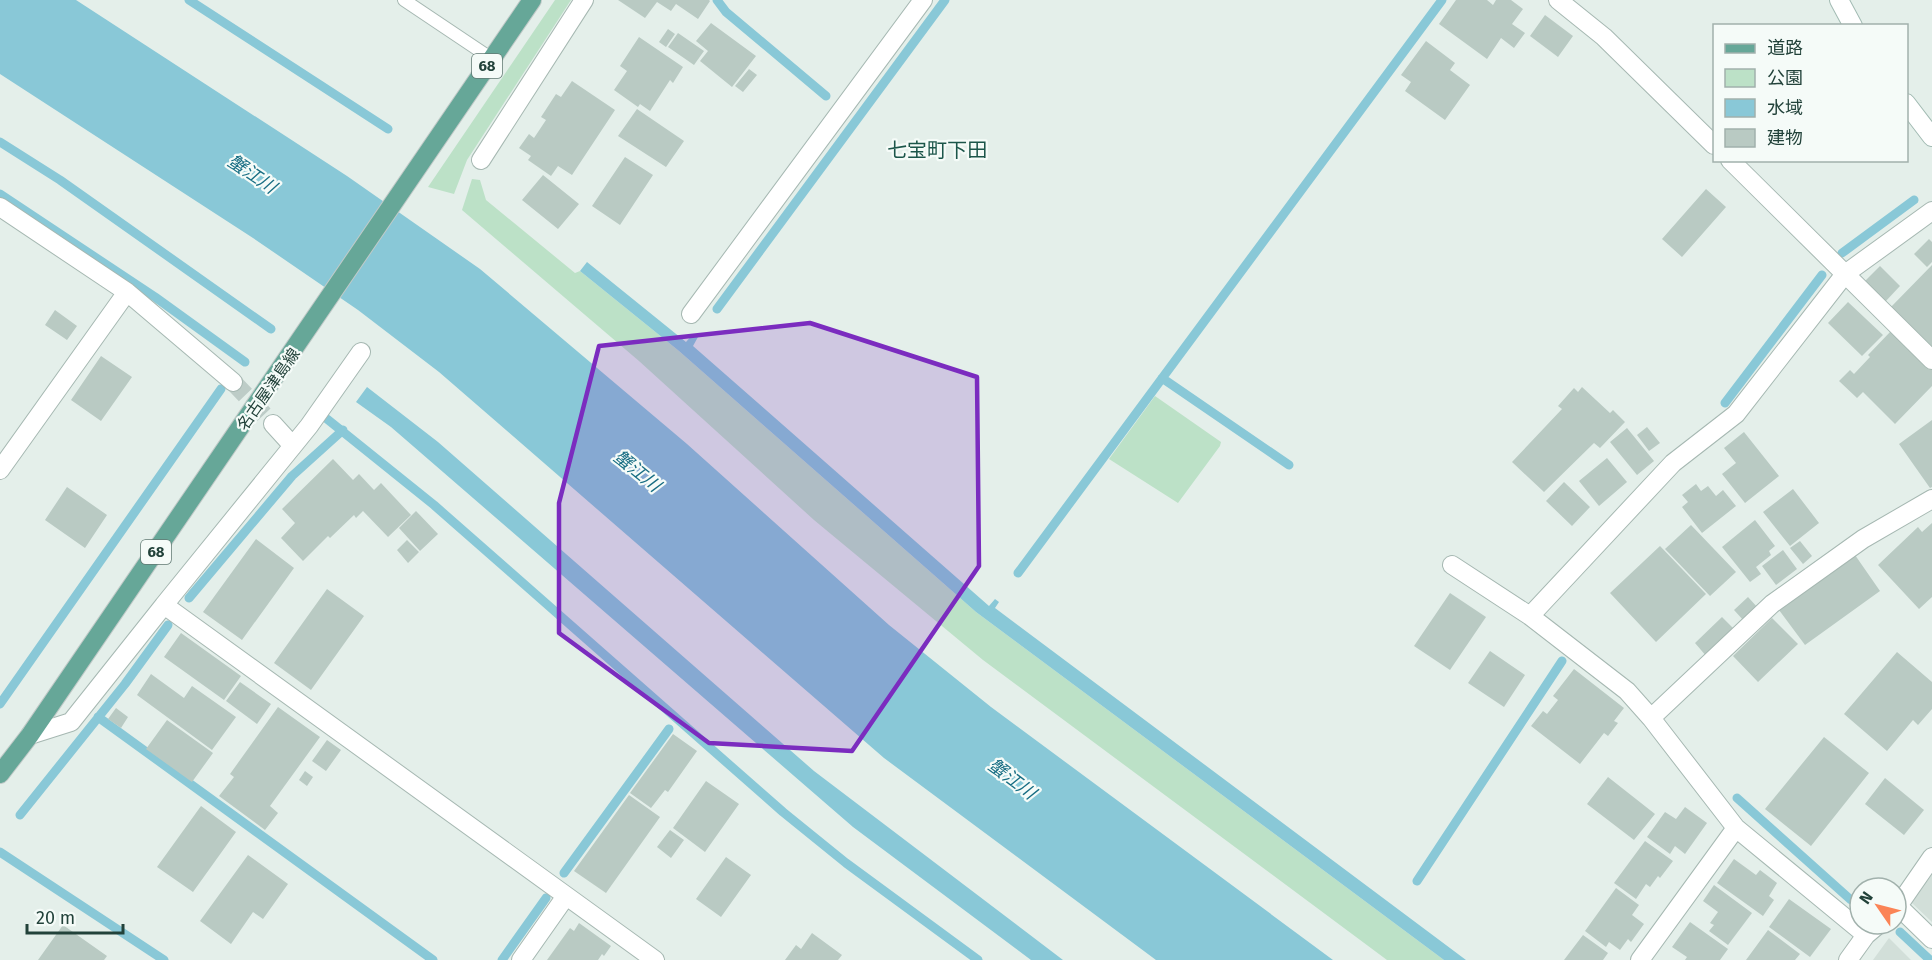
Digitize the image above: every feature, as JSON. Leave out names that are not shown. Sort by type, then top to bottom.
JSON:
[{"type":"main road","name":"名古屋津島線","points":[[0,774],[30,735],[532,0]]},
{"type":"street","points":[[481,160],[584,0]]},
{"type":"street","points":[[691,314],[923,0]]},
{"type":"street","points":[[1558,0],[1604,37],[1713,145]]},
{"type":"street","points":[[1839,0],[1852,24]]},
{"type":"street","points":[[1908,106],[1932,137]]},
{"type":"street","points":[[1732,162],[1932,360]]},
{"type":"street","points":[[0,207],[127,292],[233,382]]},
{"type":"street","points":[[1530,616],[1673,463],[1736,414],[1845,274],[1932,212]]},
{"type":"street","points":[[0,470],[127,292]]},
{"type":"street","points":[[30,735],[71,722],[293,446],[361,352]]},
{"type":"street","points":[[273,424],[293,446]]},
{"type":"street","points":[[1651,718],[1772,603],[1863,539],[1932,499]]},
{"type":"street","points":[[1452,565],[1530,616],[1627,691],[1651,718],[1736,828],[1848,911]]},
{"type":"street","points":[[164,605],[655,960]]},
{"type":"street","points":[[1640,960],[1736,828]]},
{"type":"street","points":[[1908,892],[1932,857]]},
{"type":"street","points":[[521,960],[566,896]]},
{"type":"street","points":[[1908,918],[1932,939]]},
{"type":"street","points":[[1848,960],[1867,936]]},
{"type":"lane","points":[[404,0],[492,59]]},
{"type":"highlighted area","points":[[810,323],[977,377],[979,566],[852,751],[709,743],[559,633],[559,503],[599,346]]},
{"type":"shaded area","points":[[1932,874],[1932,922],[1912,903]]},
{"type":"shaded area","points":[[1889,938],[1911,960],[1873,960]]},
{"type":"green space","points":[[555,0],[571,0],[467,160],[454,194],[428,187]]},
{"type":"green space","points":[[472,179],[480,180],[486,200],[575,273],[580,271],[679,351],[976,612],[1444,960],[1387,960],[983,660],[814,520],[639,361],[462,210]]},
{"type":"green space","points":[[1155,396],[1221,442],[1178,503],[1109,459]]},
{"type":"water","name":"蟹江川","points":[[0,0],[76,0],[347,176],[480,269],[687,444],[889,625],[991,707],[1333,960],[1156,960],[884,758],[439,372],[358,310],[253,238],[0,74]]},
{"type":"water","points":[[587,262],[686,342],[693,334],[698,337],[693,346],[989,606],[995,599],[999,602],[995,608],[1466,960],[1444,960],[976,612],[679,351],[580,271]]},
{"type":"water","points":[[367,387],[438,442],[814,771],[1063,960],[1031,960],[853,827],[391,427],[356,402]]},
{"type":"building","points":[[618,0],[710,1],[698,19],[676,4],[671,11],[657,2],[645,18]]},
{"type":"building","points":[[1456,0],[1487,0],[1493,5],[1496,0],[1511,0],[1523,9],[1512,24],[1525,33],[1514,48],[1501,38],[1487,59],[1439,24]]},
{"type":"building","points":[[1545,15],[1573,36],[1558,57],[1530,36]]},
{"type":"building","points":[[711,23],[756,56],[732,87],[700,61],[708,51],[696,41]]},
{"type":"building","points":[[668,29],[675,34],[666,47],[659,42]]},
{"type":"building","points":[[678,33],[704,51],[694,65],[668,47]]},
{"type":"building","points":[[639,37],[683,67],[673,83],[670,80],[650,111],[640,104],[638,107],[614,90],[627,71],[620,66]]},
{"type":"building","points":[[1426,41],[1455,63],[1450,70],[1470,85],[1445,120],[1405,91],[1411,82],[1401,75]]},
{"type":"building","points":[[749,69],[757,75],[743,92],[735,86]]},
{"type":"building","points":[[572,81],[615,110],[572,175],[558,166],[551,176],[528,160],[531,156],[519,148],[529,134],[534,138],[546,120],[541,117],[556,94],[561,97]]},
{"type":"building","points":[[637,109],[684,141],[666,167],[618,136]]},
{"type":"building","points":[[625,157],[653,175],[620,225],[592,206]]},
{"type":"building","points":[[543,175],[579,204],[558,229],[522,200]]},
{"type":"building","points":[[1706,189],[1726,207],[1682,257],[1662,239]]},
{"type":"building","points":[[1929,239],[1932,242],[1932,262],[1927,267],[1914,254]]},
{"type":"building","points":[[1932,265],[1932,349],[1890,308]]},
{"type":"building","points":[[1880,266],[1900,286],[1885,302],[1864,282]]},
{"type":"building","points":[[1848,302],[1883,335],[1862,356],[1828,323]]},
{"type":"building","points":[[55,310],[77,326],[67,340],[45,325]]},
{"type":"building","points":[[1891,331],[1932,368],[1932,386],[1895,424],[1863,392],[1857,398],[1839,381],[1850,370],[1854,374]]},
{"type":"building","points":[[101,356],[132,377],[101,421],[71,400]]},
{"type":"building","points":[[1582,387],[1610,413],[1613,410],[1625,422],[1600,448],[1594,443],[1544,492],[1512,462],[1562,409],[1558,406],[1574,388],[1578,392]]},
{"type":"building","points":[[1932,420],[1932,487],[1930,488],[1899,444]]},
{"type":"building","points":[[1647,427],[1660,443],[1649,451],[1637,435]]},
{"type":"building","points":[[1627,428],[1654,461],[1637,475],[1610,442]]},
{"type":"building","points":[[1744,432],[1779,476],[1745,503],[1722,474],[1736,463],[1724,448]]},
{"type":"building","points":[[1607,458],[1627,482],[1599,506],[1579,481]]},
{"type":"building","points":[[333,459],[353,480],[359,474],[374,490],[381,483],[411,515],[388,537],[363,511],[356,518],[354,515],[330,538],[328,536],[303,561],[281,538],[295,523],[282,509]]},
{"type":"building","points":[[1564,482],[1590,507],[1572,526],[1546,501]]},
{"type":"building","points":[[1696,484],[1701,491],[1708,486],[1716,496],[1723,490],[1736,506],[1702,533],[1682,507],[1688,502],[1682,495]]},
{"type":"building","points":[[67,487],[107,515],[85,548],[45,520]]},
{"type":"building","points":[[1793,489],[1819,523],[1790,546],[1763,512]]},
{"type":"building","points":[[416,511],[438,534],[420,551],[399,528]]},
{"type":"building","points":[[1755,520],[1775,546],[1769,551],[1771,555],[1756,567],[1761,574],[1750,582],[1722,547]]},
{"type":"building","points":[[1932,523],[1932,597],[1919,609],[1878,565],[1918,527],[1922,532]]},
{"type":"building","points":[[1691,525],[1736,572],[1710,596],[1665,549]]},
{"type":"building","points":[[256,539],[294,568],[242,640],[203,612]]},
{"type":"building","points":[[407,540],[419,552],[408,563],[397,550]]},
{"type":"building","points":[[1800,541],[1812,556],[1803,564],[1790,548]]},
{"type":"building","points":[[1660,546],[1706,594],[1656,642],[1610,593]]},
{"type":"building","points":[[1783,550],[1797,569],[1776,585],[1762,566]]},
{"type":"building","points":[[1855,555],[1880,591],[1805,645],[1779,610]]},
{"type":"building","points":[[327,589],[364,616],[311,690],[274,663]]},
{"type":"building","points":[[1450,593],[1486,617],[1450,670],[1414,646]]},
{"type":"building","points":[[1748,597],[1758,608],[1744,621],[1734,610]]},
{"type":"building","points":[[1722,617],[1735,630],[1707,657],[1695,643]]},
{"type":"building","points":[[1772,618],[1798,644],[1758,682],[1733,656]]},
{"type":"building","points":[[181,633],[241,676],[224,700],[164,657]]},
{"type":"building","points":[[1490,651],[1525,675],[1504,707],[1468,683]]},
{"type":"building","points":[[1897,652],[1932,682],[1932,709],[1918,725],[1913,720],[1887,751],[1844,714]]},
{"type":"building","points":[[1574,669],[1624,708],[1614,721],[1618,723],[1608,736],[1604,733],[1580,764],[1531,726],[1543,711],[1547,714],[1558,700],[1553,696]]},
{"type":"building","points":[[151,674],[184,698],[192,686],[236,717],[212,750],[137,695]]},
{"type":"building","points":[[240,682],[271,704],[257,724],[226,701]]},
{"type":"building","points":[[278,707],[320,737],[270,806],[278,813],[265,830],[219,796],[234,777],[230,774]]},
{"type":"building","points":[[116,708],[128,717],[121,728],[108,719]]},
{"type":"building","points":[[167,720],[213,753],[192,782],[146,749]]},
{"type":"building","points":[[673,734],[697,751],[668,792],[665,790],[651,808],[630,793]]},
{"type":"building","points":[[1824,737],[1869,773],[1811,846],[1765,809]]},
{"type":"building","points":[[327,740],[341,750],[326,771],[312,761]]},
{"type":"building","points":[[305,771],[313,777],[307,786],[299,780]]},
{"type":"building","points":[[1608,777],[1655,814],[1634,840],[1587,804]]},
{"type":"building","points":[[1885,778],[1924,810],[1904,835],[1865,804]]},
{"type":"building","points":[[706,781],[739,804],[705,852],[673,828]]},
{"type":"building","points":[[629,795],[660,817],[606,893],[574,871]]},
{"type":"building","points":[[201,806],[236,832],[193,892],[157,867]]},
{"type":"building","points":[[1685,807],[1707,823],[1685,854],[1675,846],[1670,854],[1647,837],[1665,812],[1676,819]]},
{"type":"building","points":[[670,830],[684,840],[671,858],[657,847]]},
{"type":"building","points":[[1645,841],[1673,861],[1650,887],[1646,884],[1636,899],[1614,883]]},
{"type":"building","points":[[248,855],[288,884],[263,919],[253,912],[231,944],[200,921]]},
{"type":"building","points":[[726,857],[751,875],[721,917],[696,899]]},
{"type":"building","points":[[1734,859],[1756,875],[1760,870],[1777,883],[1769,896],[1774,900],[1763,916],[1717,883]]},
{"type":"building","points":[[1714,885],[1752,913],[1728,945],[1709,931],[1714,925],[1710,923],[1718,912],[1703,901]]},
{"type":"building","points":[[1616,888],[1639,905],[1632,915],[1644,924],[1631,942],[1628,939],[1620,950],[1609,942],[1606,947],[1585,931]]},
{"type":"building","points":[[1789,899],[1831,929],[1810,957],[1769,927]]},
{"type":"building","points":[[1690,922],[1728,949],[1720,960],[1685,960],[1687,957],[1672,947]]},
{"type":"building","points":[[579,923],[611,946],[604,956],[602,954],[598,960],[547,960],[570,928],[574,931]]},
{"type":"building","points":[[63,925],[107,956],[104,960],[38,960]]},
{"type":"building","points":[[1768,930],[1800,954],[1795,960],[1746,960]]},
{"type":"building","points":[[812,933],[842,955],[838,960],[785,960],[796,945],[801,949]]},
{"type":"building","points":[[1583,935],[1608,953],[1603,960],[1564,960]]},
{"type":"waterway","points":[[189,0],[388,129]]},
{"type":"waterway","points":[[717,0],[726,12],[826,96]]},
{"type":"waterway","points":[[717,309],[945,0]]},
{"type":"waterway","points":[[1018,573],[1442,0]]},
{"type":"waterway","points":[[0,142],[60,180],[271,329]]},
{"type":"waterway","points":[[0,194],[155,297],[245,362]]},
{"type":"waterway","points":[[1842,253],[1914,200]]},
{"type":"waterway","points":[[1725,403],[1822,275]]},
{"type":"waterway","points":[[1162,378],[1289,465]]},
{"type":"waterway","points":[[0,704],[221,389]]},
{"type":"waterway","points":[[327,419],[434,505],[783,812],[846,863],[978,960]]},
{"type":"waterway","points":[[189,598],[292,476],[343,430]]},
{"type":"waterway","points":[[20,815],[125,684],[168,625]]},
{"type":"waterway","points":[[1417,881],[1562,661]]},
{"type":"waterway","points":[[98,717],[433,960]]},
{"type":"waterway","points":[[564,873],[669,729]]},
{"type":"waterway","points":[[1737,798],[1848,897]]},
{"type":"waterway","points":[[0,852],[164,960]]},
{"type":"waterway","points":[[502,960],[546,898]]},
{"type":"waterway","points":[[1904,936],[1930,960]]},
{"type":"tunnel","points":[[233,382],[273,424]]},
{"type":"district","name":"七宝町下田","points":[[937,150]]}]
